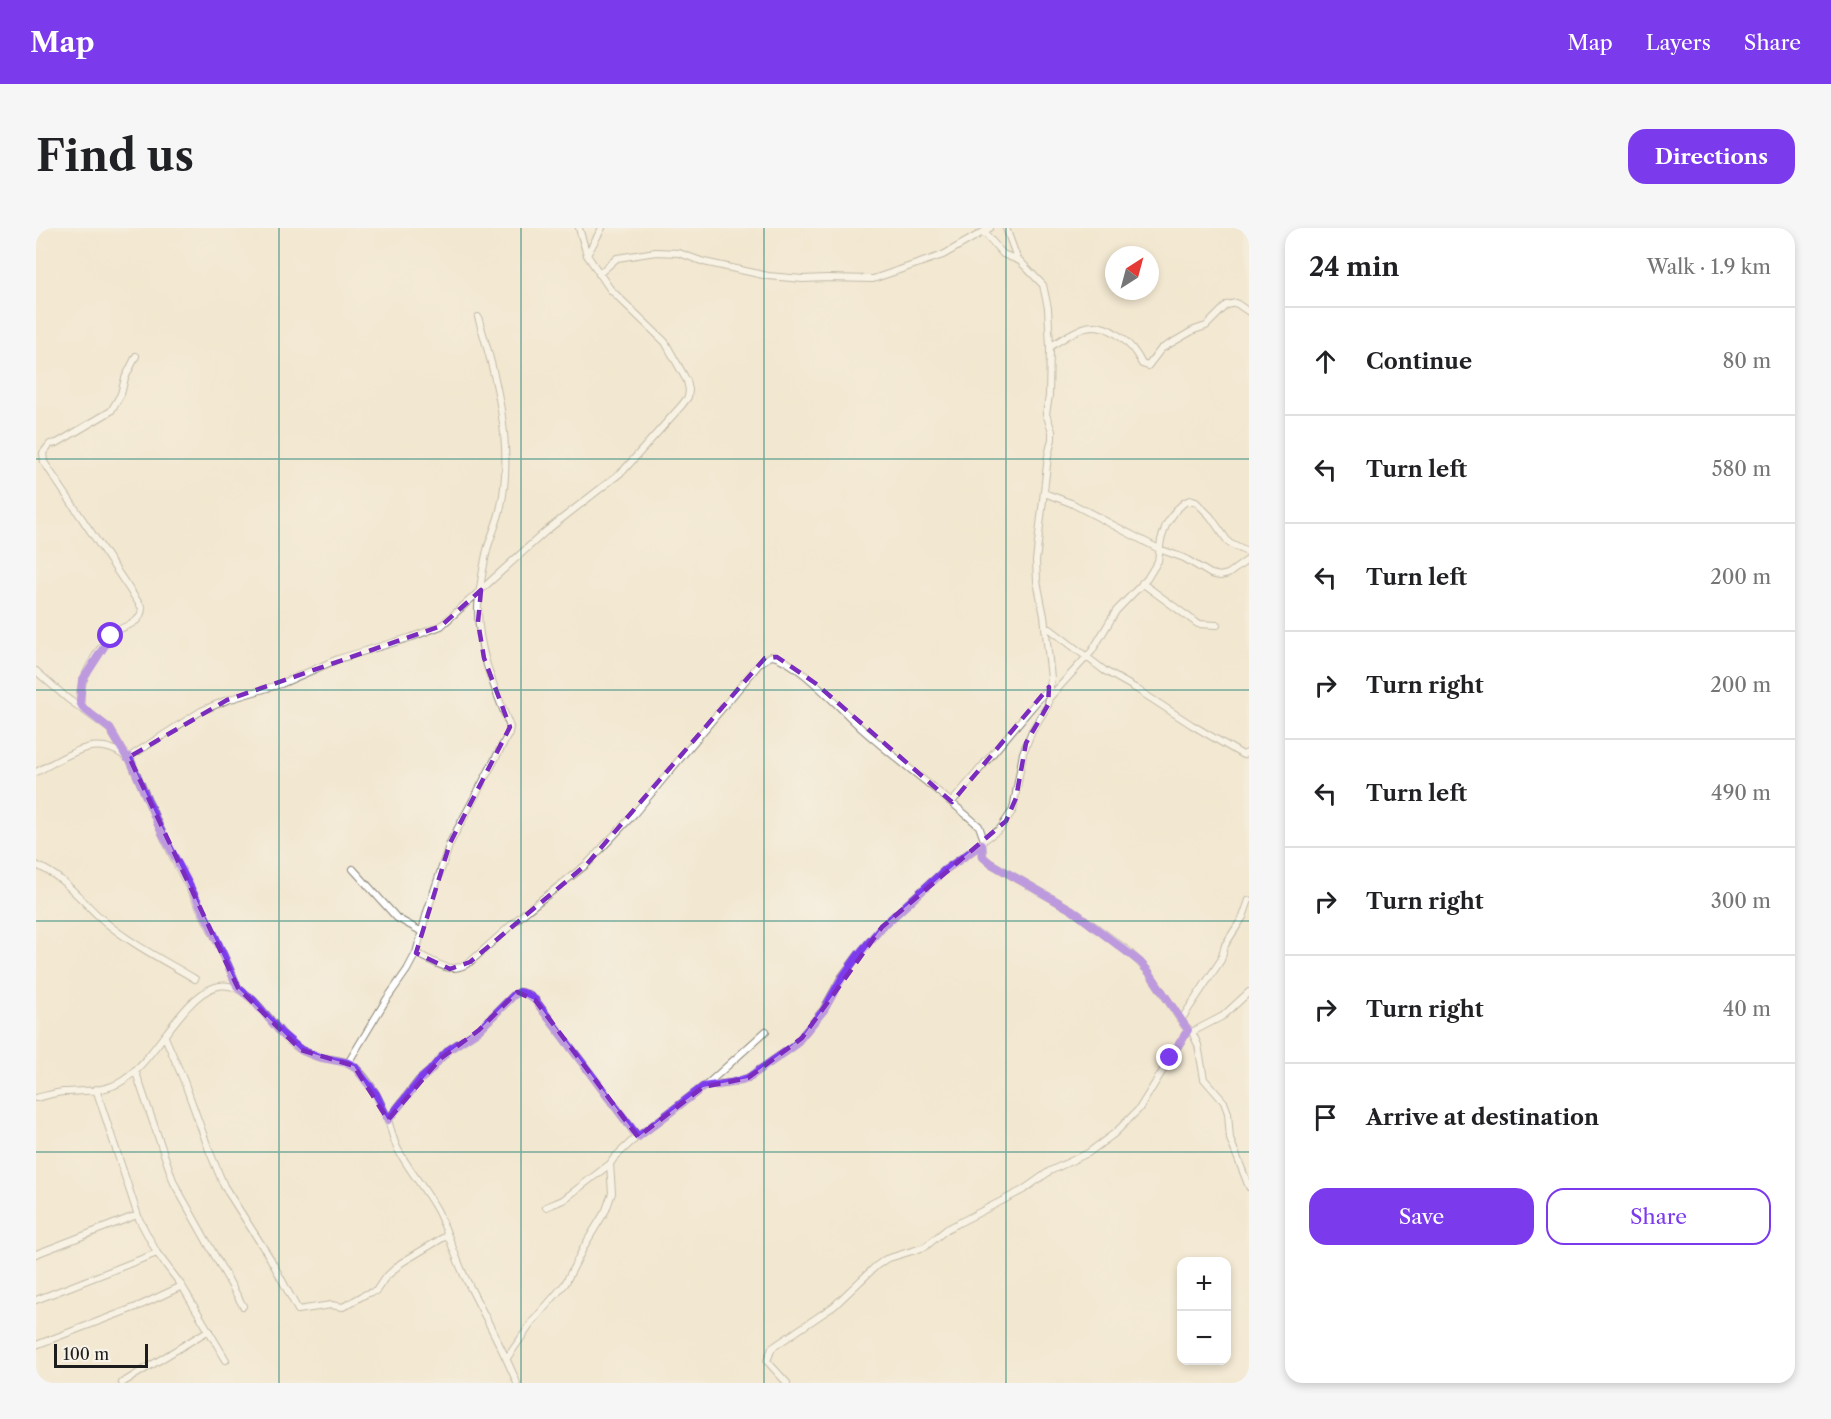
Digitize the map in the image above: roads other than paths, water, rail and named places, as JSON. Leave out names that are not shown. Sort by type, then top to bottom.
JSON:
[{"type":"street","points":[[128,757],[201,711],[226,700],[280,684],[338,659],[441,626],[546,531],[623,471],[688,397],[687,381],[665,342],[610,289],[587,255],[579,228]]},
{"type":"street","points":[[587,255],[602,228]]},
{"type":"street","points":[[599,274],[617,258],[656,252],[679,253],[704,262],[768,276],[803,279],[873,279],[943,255],[990,228]]},
{"type":"street","points":[[1006,228],[1020,262]]},
{"type":"street","points":[[703,1087],[748,1078],[794,1046],[824,1010],[847,970],[882,927],[945,870],[1000,829],[1013,810],[1026,743],[1045,711],[1050,697],[1051,678],[1036,561],[1052,439],[1052,431],[1046,414],[1050,347],[1043,285],[1020,262],[1003,254],[984,232]]},
{"type":"street","points":[[1050,347],[1084,328],[1097,327],[1123,339],[1134,350],[1142,364],[1148,366],[1161,350],[1194,330],[1206,326],[1227,305],[1236,303],[1249,312]]},
{"type":"street","points":[[348,1063],[416,953],[450,843],[509,733],[510,727],[484,658],[478,614],[487,550],[502,505],[504,461],[494,369],[478,317]]},
{"type":"street","points":[[83,708],[80,702],[82,681],[111,636],[120,628],[136,622],[140,618],[142,608],[44,462],[43,453],[50,444],[57,443],[111,411],[136,356]]},
{"type":"street","points":[[1044,493],[1071,503],[1159,549],[1184,558],[1211,574],[1220,576],[1228,574],[1249,559]]},
{"type":"street","points":[[1050,697],[1092,651],[1110,618],[1142,583],[1158,561],[1166,525],[1176,510],[1185,502],[1190,500],[1196,502],[1210,516],[1229,543],[1249,553]]},
{"type":"street","points":[[1142,583],[1198,624],[1217,625]]},
{"type":"street","points":[[1045,629],[1055,632],[1105,671],[1220,742],[1243,755],[1249,752]]},
{"type":"street","points":[[416,953],[450,969],[461,968],[470,962],[528,910],[587,864],[634,814],[760,663],[771,656],[784,661],[815,683],[861,728],[979,826],[983,842],[983,857],[990,863],[1072,910],[1140,962],[1198,1045],[1204,1079],[1224,1102],[1228,1113],[1230,1139],[1249,1187]]},
{"type":"street","points":[[36,671],[68,699],[110,729],[128,757],[159,827],[210,925],[238,988]]},
{"type":"street","points":[[952,802],[1050,687]]},
{"type":"street","points":[[36,772],[68,754],[87,748],[108,748],[128,757]]},
{"type":"street","points":[[36,865],[61,878],[117,931],[195,979]]},
{"type":"street","points":[[353,869],[397,918],[422,932]]},
{"type":"street","points":[[1181,1020],[1221,960],[1225,945],[1242,917],[1249,900]]},
{"type":"street","points":[[36,1098],[60,1092],[110,1088],[125,1080],[165,1037],[190,1003],[203,992],[216,986],[225,985],[238,988],[253,1000],[281,1033],[301,1050],[318,1057],[348,1063],[360,1071],[376,1094],[399,1153],[437,1211],[446,1236],[507,1358],[517,1383]]},
{"type":"street","points":[[388,1120],[420,1080],[450,1049],[479,1030],[492,1015],[520,992],[535,1000],[638,1137]]},
{"type":"street","points":[[787,1383],[767,1361],[772,1348],[834,1306],[886,1259],[925,1247],[947,1228],[1023,1190],[1050,1171],[1088,1153],[1139,1109],[1190,1031],[1223,1016],[1249,992]]},
{"type":"street","points":[[546,1207],[563,1200],[610,1164],[638,1137],[703,1087],[766,1031]]},
{"type":"street","points":[[165,1037],[224,1186],[270,1258],[298,1310],[331,1305],[343,1307],[366,1294],[376,1292],[384,1279],[401,1263],[446,1236]]},
{"type":"street","points":[[135,1070],[174,1183],[243,1306]]},
{"type":"street","points":[[96,1089],[137,1215],[157,1253],[182,1286],[226,1360]]},
{"type":"street","points":[[507,1358],[533,1321],[565,1284],[585,1243],[606,1210],[612,1193],[610,1164]]},
{"type":"street","points":[[36,1254],[137,1215]]},
{"type":"street","points":[[36,1300],[157,1253]]},
{"type":"street","points":[[36,1345],[139,1306],[182,1286]]},
{"type":"street","points":[[122,1383],[209,1329]]}]
